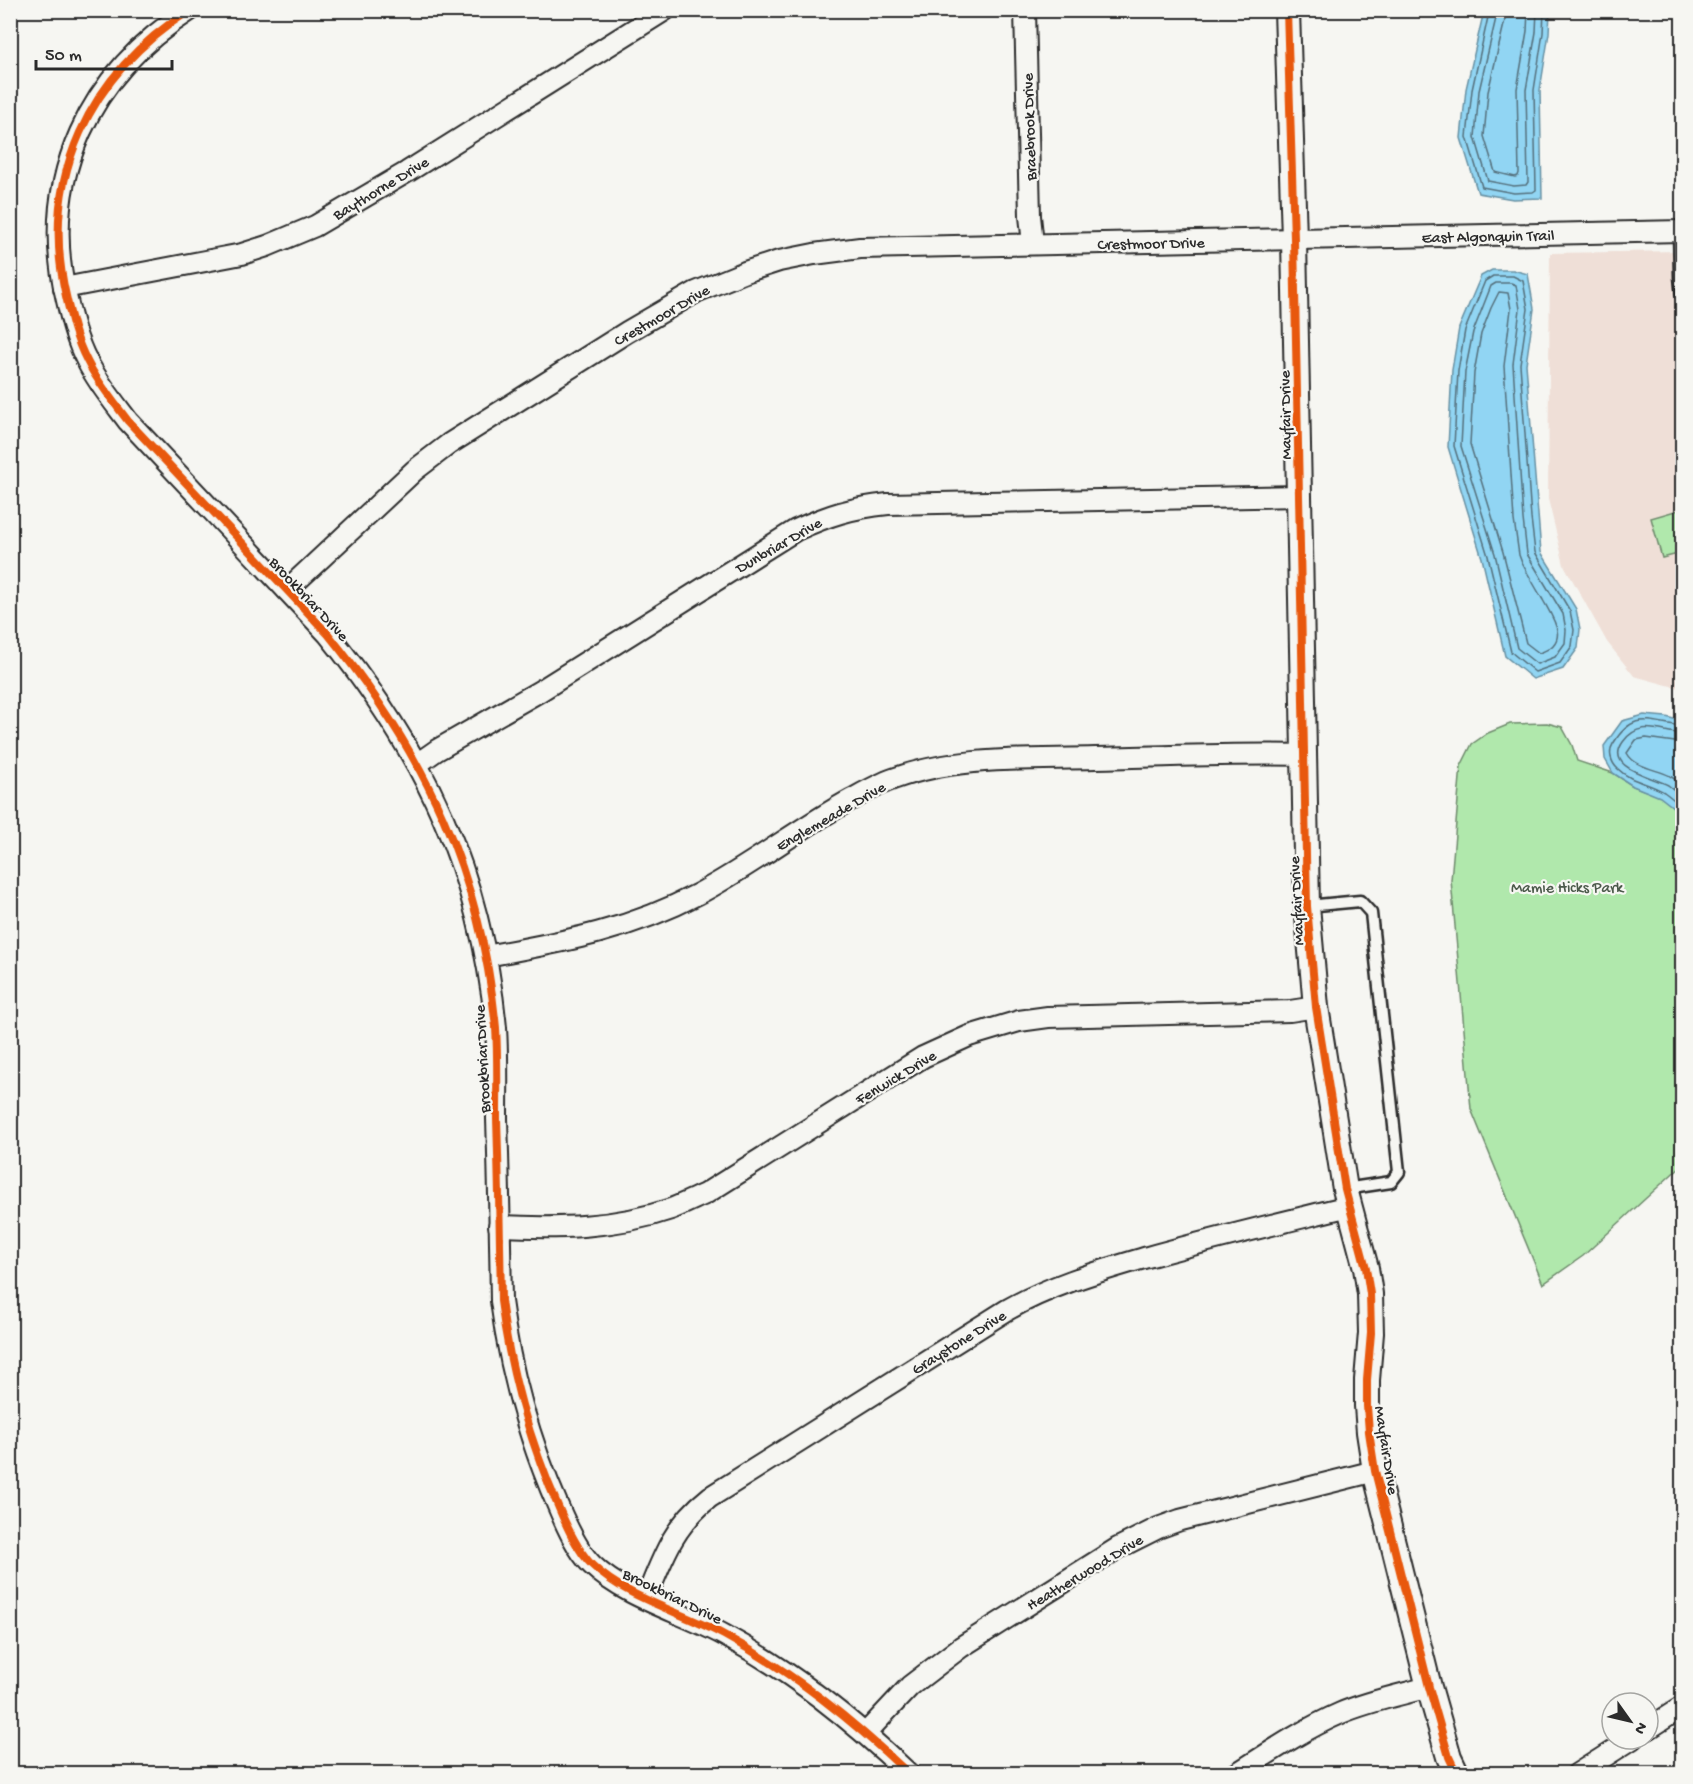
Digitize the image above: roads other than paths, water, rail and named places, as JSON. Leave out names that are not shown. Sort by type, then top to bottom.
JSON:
[{"type":"street","name":"Brookbriar Drive","points":[[190,10],[143,44],[126,62],[101,94],[84,123],[70,158],[59,212],[59,256],[72,325],[86,360],[105,392],[128,421],[328,634],[388,715],[437,803],[466,879],[486,956],[496,1032],[501,1301],[505,1333],[514,1378],[527,1422],[568,1530],[591,1564],[618,1586],[722,1634],[760,1655],[814,1692],[866,1733],[909,1773]]},
{"type":"street","name":"Baythorne Drive","points":[[64,288],[242,254],[315,226],[407,172],[665,10]]},
{"type":"street","name":"Braebrook Drive","points":[[1025,10],[1030,216],[1033,244]]},
{"type":"street","name":"Mayfair Drive","points":[[1287,10],[1294,239],[1307,906],[1316,1008],[1347,1198],[1366,1268],[1370,1294],[1371,1332],[1367,1406],[1375,1471],[1449,1757],[1457,1773]]},
{"type":"street","name":"East Algonquin Trail","points":[[1294,239],[1681,231]]},
{"type":"street","name":"Crestmoor Drive","points":[[287,590],[415,470],[449,444],[696,291],[745,272],[779,261],[860,248],[1294,239]]},
{"type":"street","name":"Dunbriar Drive","points":[[417,764],[437,750],[540,691],[796,530],[824,517],[855,508],[888,504],[1299,496]]},
{"type":"street","name":"Englemeade Drive","points":[[486,956],[601,933],[655,915],[720,882],[857,797],[893,779],[927,770],[958,764],[1021,760],[1303,755]]},
{"type":"street","name":"Fenwick Drive","points":[[499,1226],[564,1227],[604,1224],[631,1220],[672,1209],[705,1194],[923,1057],[969,1036],[997,1027],[1048,1017],[1290,1011],[1316,1008]]},
{"type":"street","name":"Graystone Drive","points":[[646,1599],[674,1535],[684,1520],[703,1502],[1015,1306],[1052,1287],[1086,1275],[1347,1198]]},
{"type":"street","name":"Heatherwood Drive","points":[[866,1733],[910,1686],[940,1662],[1118,1548],[1180,1520],[1375,1471]]},
{"type":"street","points":[[1236,1773],[1321,1722],[1342,1712],[1430,1687]]},
{"type":"street","points":[[1660,1721],[1683,1707]]},
{"type":"street","points":[[1577,1773],[1613,1751]]},
{"type":"lane","points":[[1681,231],[1680,277],[1683,295]]},
{"type":"lane","points":[[1307,906],[1360,901],[1371,913],[1399,1172],[1391,1182],[1347,1198]]},
{"type":"water","points":[[1481,11],[1550,11],[1540,90],[1542,198],[1513,199],[1478,193],[1461,138],[1466,89],[1483,15]]},
{"type":"water","points":[[1492,270],[1513,270],[1528,274],[1534,309],[1526,364],[1541,552],[1576,609],[1580,629],[1578,648],[1563,669],[1533,679],[1505,656],[1482,558],[1448,447],[1452,370],[1459,328],[1481,276]]},
{"type":"water","points":[[1644,715],[1682,721],[1682,814],[1660,797],[1633,786],[1613,773],[1605,759],[1604,746],[1622,721]]},
{"type":"park label","name":"Mamie Hicks Park","points":[[1567,886]]}]
